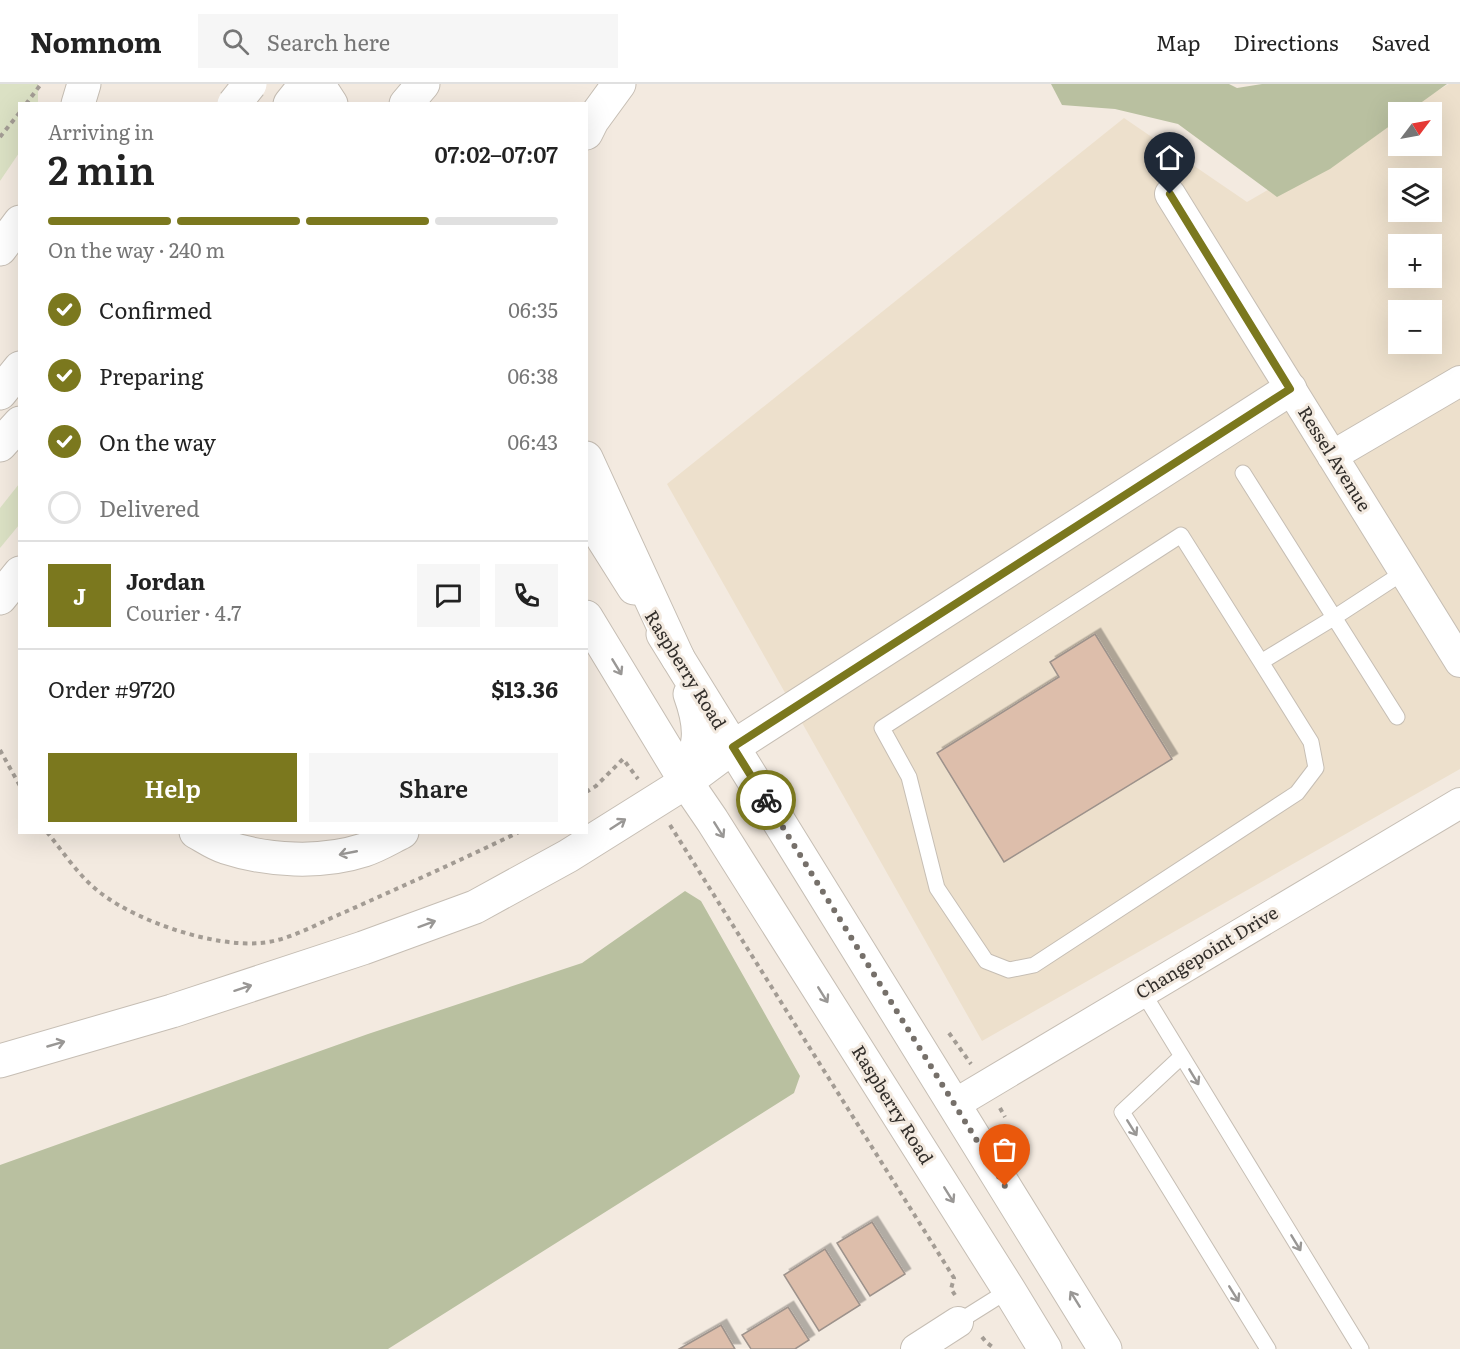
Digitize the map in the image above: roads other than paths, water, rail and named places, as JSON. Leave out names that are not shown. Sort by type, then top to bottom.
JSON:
[{"type":"main road","points":[[79,102],[84,84]]},
{"type":"main road","points":[[245,84],[256,102]]},
{"type":"main road","points":[[236,102],[250,84]]},
{"type":"main road","points":[[292,102],[306,84]]},
{"type":"main road","points":[[318,84],[330,102]]},
{"type":"main road","points":[[408,102],[423,84]]},
{"type":"main road","points":[[588,129],[619,84]]},
{"type":"main road","points":[[0,249],[18,225]]},
{"type":"main road","points":[[0,393],[18,370]]},
{"type":"main road","points":[[0,1061],[172,1011],[363,948],[475,907],[568,856],[686,782],[733,747],[1290,389]]},
{"type":"main road","points":[[0,446],[18,425]]},
{"type":"main road","points":[[588,462],[678,658],[698,715],[700,734],[686,782]]},
{"type":"main road","name":"Raspberry Road","points":[[588,515],[1106,1349]]},
{"type":"main road","points":[[0,598],[18,576]]},
{"type":"main road","name":"Raspberry Road","points":[[588,620],[686,782],[1045,1349]]},
{"type":"main road","points":[[200,834],[224,846],[253,854],[292,858],[327,858],[365,850],[398,834]]},
{"type":"street","name":"Ressel Avenue","points":[[1170,194],[1460,662]]},
{"type":"street","points":[[1332,456],[1460,381]]},
{"type":"street","name":"Changepoint Drive","points":[[955,1104],[1460,802]]},
{"type":"street","points":[[916,1349],[958,1322]]},
{"type":"lane","points":[[1243,473],[1397,717]]},
{"type":"lane","points":[[1181,535],[1261,662],[1311,742],[1316,768],[1297,793],[1034,965],[1009,970],[986,961],[937,888],[909,777],[882,728],[1181,535]]},
{"type":"lane","points":[[1261,662],[1404,572]]},
{"type":"lane","points":[[1142,991],[1361,1349]]},
{"type":"lane","points":[[1182,1056],[1122,1112],[1268,1349]]},
{"type":"lane","points":[[958,1322],[1009,1290]]}]
